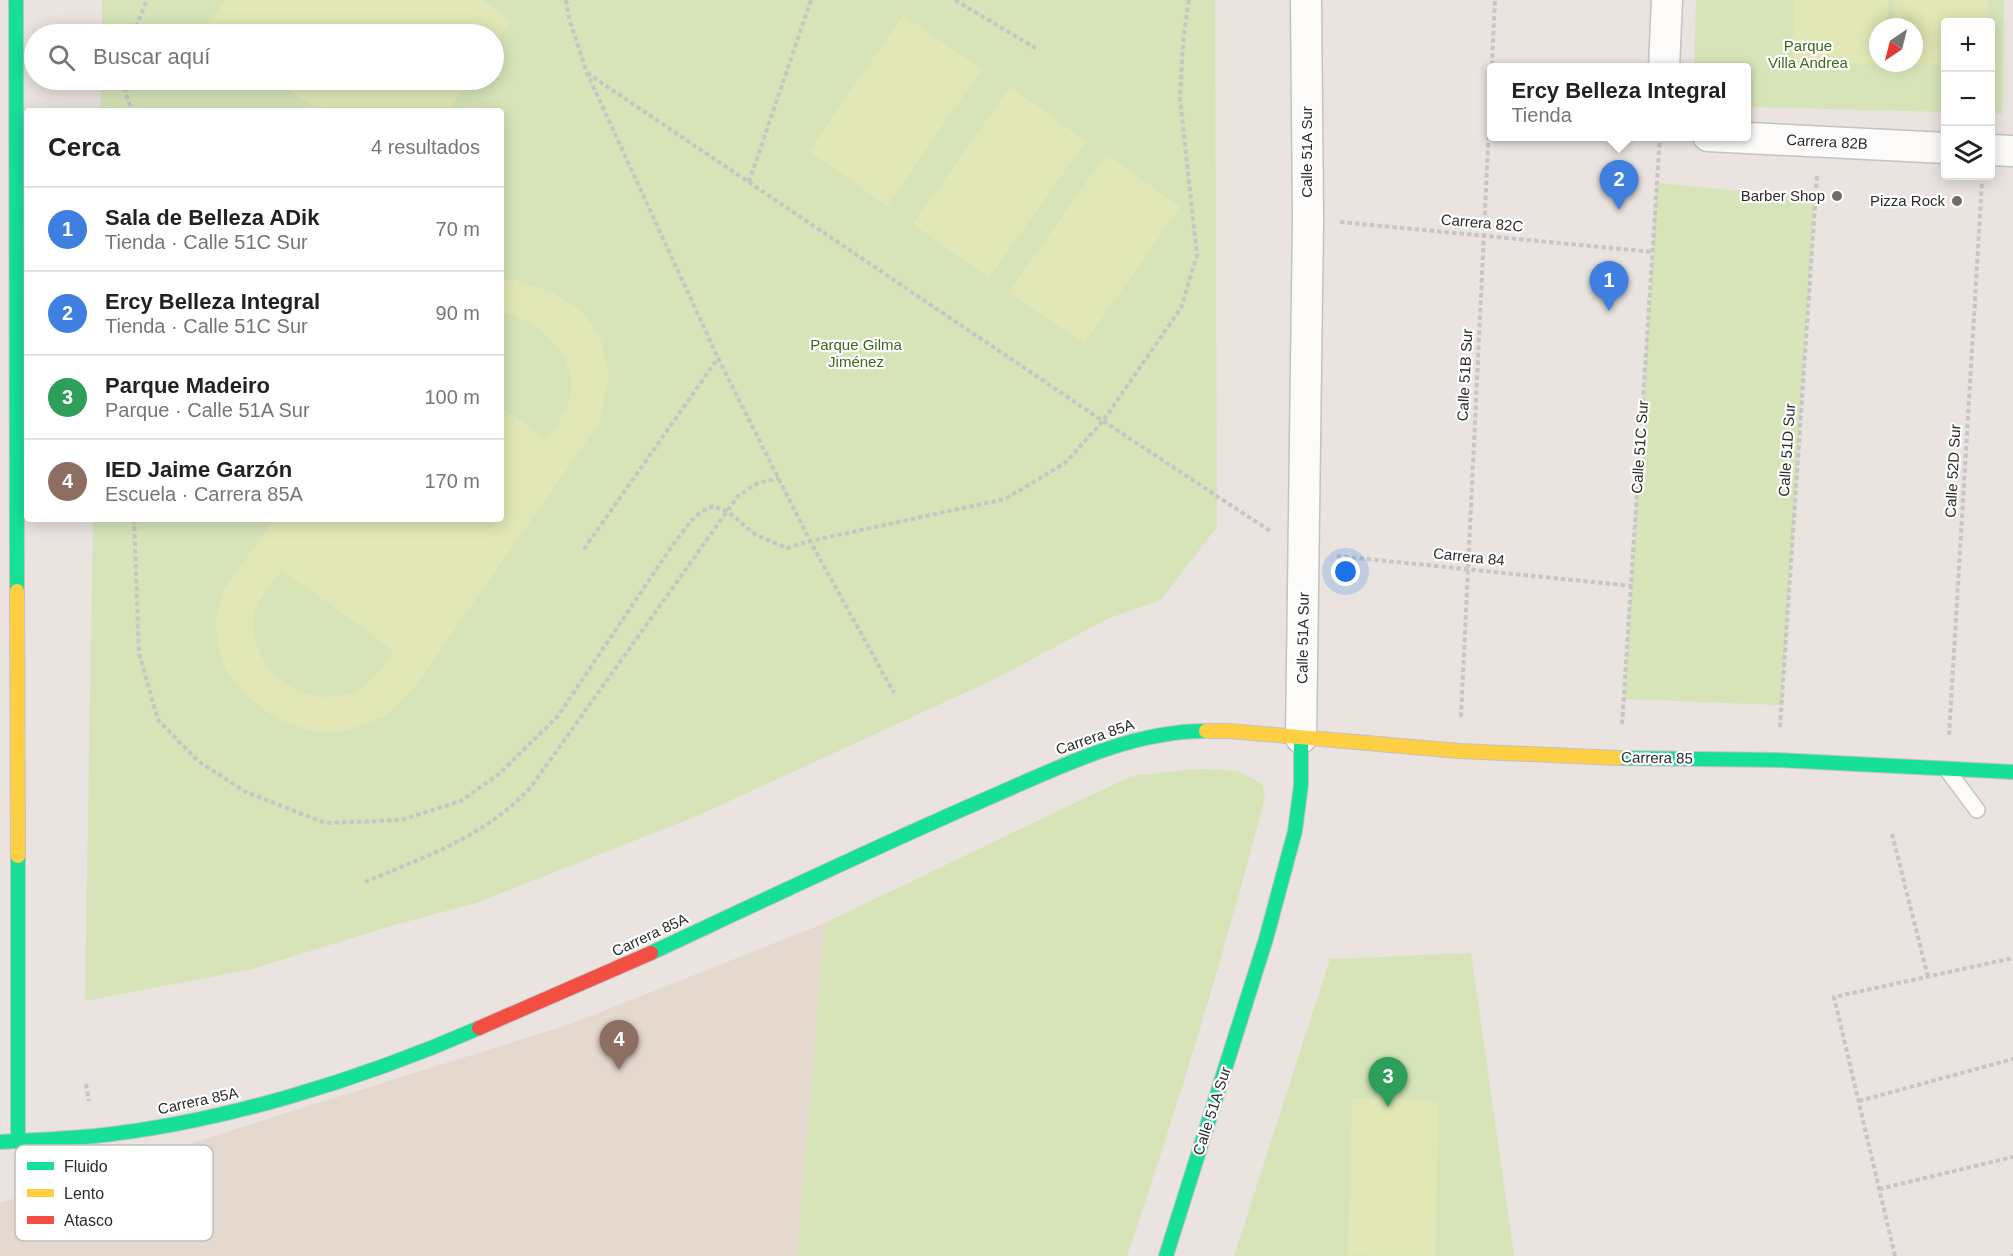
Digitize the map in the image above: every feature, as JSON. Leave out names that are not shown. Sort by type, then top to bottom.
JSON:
[{"type":"street","points":[[16,0],[8,342],[9,911],[18,1141]]},
{"type":"street","name":"Calle 51A Sur","points":[[1166,1256],[1266,939],[1295,831],[1302,785],[1308,219],[1306,0]]},
{"type":"street","points":[[1664,63],[1666,0]]},
{"type":"street","name":"Carrera 82B","points":[[1751,138],[1941,148]]},
{"type":"street","points":[[1995,150],[2013,152]]},
{"type":"street","name":"Carrera 85A","points":[[0,1142],[96,1136],[175,1124],[256,1105],[356,1076],[440,1045],[601,976],[1003,791],[1079,759],[1140,738],[1179,731],[1230,730],[1301,738]]},
{"type":"street","name":"Carrera 85","points":[[1301,738],[1459,751],[1620,758],[1777,760],[2013,772]]},
{"type":"lane","points":[[1947,768],[1977,810]]},
{"type":"path","points":[[137,24],[147,0]]},
{"type":"path","points":[[566,0],[569,18],[587,73],[718,358],[810,541],[894,693]]},
{"type":"path","points":[[749,182],[811,0]]},
{"type":"path","points":[[955,0],[1037,49]]},
{"type":"path","points":[[134,522],[139,653],[158,720],[198,761],[246,792],[325,823],[401,820],[461,801],[499,774],[558,716],[670,549],[690,522],[701,512],[713,506],[727,511],[756,535],[787,548],[1005,499],[1065,463],[1103,421],[1181,308],[1197,255],[1180,98],[1183,42],[1189,0]]},
{"type":"path","name":"Calle 51B Sur","points":[[1492,63],[1495,0]]},
{"type":"path","points":[[587,73],[1103,421],[1304,552]]},
{"type":"path","points":[[125,90],[131,108]]},
{"type":"path","name":"Calle 51B Sur","points":[[1459,751],[1488,141]]},
{"type":"path","name":"Calle 51C Sur","points":[[1620,758],[1660,141]]},
{"type":"path","name":"Calle 51D Sur","points":[[1777,760],[1819,141]]},
{"type":"path","name":"Calle 52D Sur","points":[[1947,768],[1982,180]]},
{"type":"path","name":"Carrera 82C","points":[[1308,219],[1653,252]]},
{"type":"path","points":[[584,549],[718,358]]},
{"type":"path","points":[[365,882],[456,844],[485,826],[522,796],[738,496],[758,483],[780,478]]},
{"type":"path","name":"Carrera 84","points":[[1304,552],[1632,586]]},
{"type":"path","points":[[1892,834],[1928,977]]},
{"type":"path","points":[[1895,1256],[1834,997],[2013,958]]},
{"type":"path","points":[[1858,1101],[2013,1059]]},
{"type":"path","points":[[1879,1189],[2013,1157]]},
{"type":"shaded area","points":[[825,923],[797,1256],[0,1256],[0,1203],[15,1198],[15,1241],[213,1241],[213,1145],[185,1145],[571,1024]]},
{"type":"green space","name":"Parque Gilma Jiménez","points":[[102,0],[1215,0],[1217,527],[1161,600],[1107,619],[999,677],[697,816],[476,903],[387,927],[252,969],[85,1001],[93,522],[504,522],[504,108],[100,108],[101,90],[504,90],[504,24],[102,24]]},
{"type":"green space","points":[[225,0],[482,0],[511,21],[504,31],[504,24],[208,24]]},
{"type":"green space","name":"Parque Villa Andrea","points":[[1696,0],[2004,0],[2002,114],[1995,113],[1995,18],[1941,18],[1941,112],[1751,107],[1751,63],[1694,63]]},
{"type":"green space","points":[[1794,0],[1888,0],[1887,18],[1869,18],[1869,63],[1793,61]]},
{"type":"green space","points":[[1894,0],[1988,0],[1987,18],[1941,18],[1941,65],[1923,65],[1923,18],[1894,18]]},
{"type":"green space","points":[[903,15],[982,69],[887,206],[809,151]]},
{"type":"green space","points":[[1010,87],[1086,141],[989,278],[913,224]]},
{"type":"green space","points":[[290,90],[463,90],[450,108],[316,108]]},
{"type":"green space","points":[[1106,154],[1180,207],[1084,344],[1009,292]]},
{"type":"green space","points":[[1657,183],[1815,198],[1782,705],[1624,699]]},
{"type":"green space","points":[[504,280],[516,280],[553,293],[581,310],[601,340],[609,376],[599,423],[411,692],[385,716],[343,732],[314,732],[276,718],[247,697],[226,669],[218,645],[215,624],[222,593],[272,522],[504,522],[504,409],[546,439],[567,408],[571,384],[566,361],[552,341],[522,318],[504,314]],"holes":[[[282,570],[393,650],[378,673],[356,691],[337,696],[319,696],[301,691],[284,683],[271,670],[261,654],[255,637],[255,611],[265,592]]]},
{"type":"green space","points":[[1204,769],[1238,771],[1262,784],[1265,797],[1200,1028],[1127,1256],[797,1256],[825,923],[1129,777]]},
{"type":"green space","points":[[1471,953],[1514,1256],[1234,1256],[1330,959]]},
{"type":"green space","points":[[1352,1098],[1439,1101],[1435,1256],[1348,1255]]},
{"type":"traffic: fast","points":[[16,0],[17,591]]},
{"type":"traffic: fast","points":[[651,953],[902,836],[1066,764],[1149,737],[1206,731]]},
{"type":"traffic: fast","points":[[1166,1256],[1266,939],[1295,831],[1301,785],[1301,738]]},
{"type":"traffic: fast","points":[[1619,758],[1777,760],[2013,772]]},
{"type":"traffic: fast","points":[[18,856],[18,1141]]},
{"type":"traffic: fast","points":[[0,1142],[83,1137],[143,1130],[241,1110],[388,1065],[479,1028]]},
{"type":"traffic: slow","points":[[17,591],[18,856]]},
{"type":"traffic: slow","points":[[1206,731],[1230,731],[1459,751],[1619,758]]},
{"type":"traffic: jam","points":[[479,1028],[651,953]]},
{"type":"place","name":"Barber Shop","points":[[1837,196]]},
{"type":"place","name":"Pizza Rock","points":[[1957,201]]},
{"type":"place","name":"Ercy Belleza Integral","points":[[1619,210]]},
{"type":"place","name":"Sala de Belleza ADik","points":[[1609,311]]},
{"type":"place","name":"IED Jaime Garzón","points":[[619,1070]]},
{"type":"place","name":"Parque Madeiro","points":[[1388,1107]]}]
